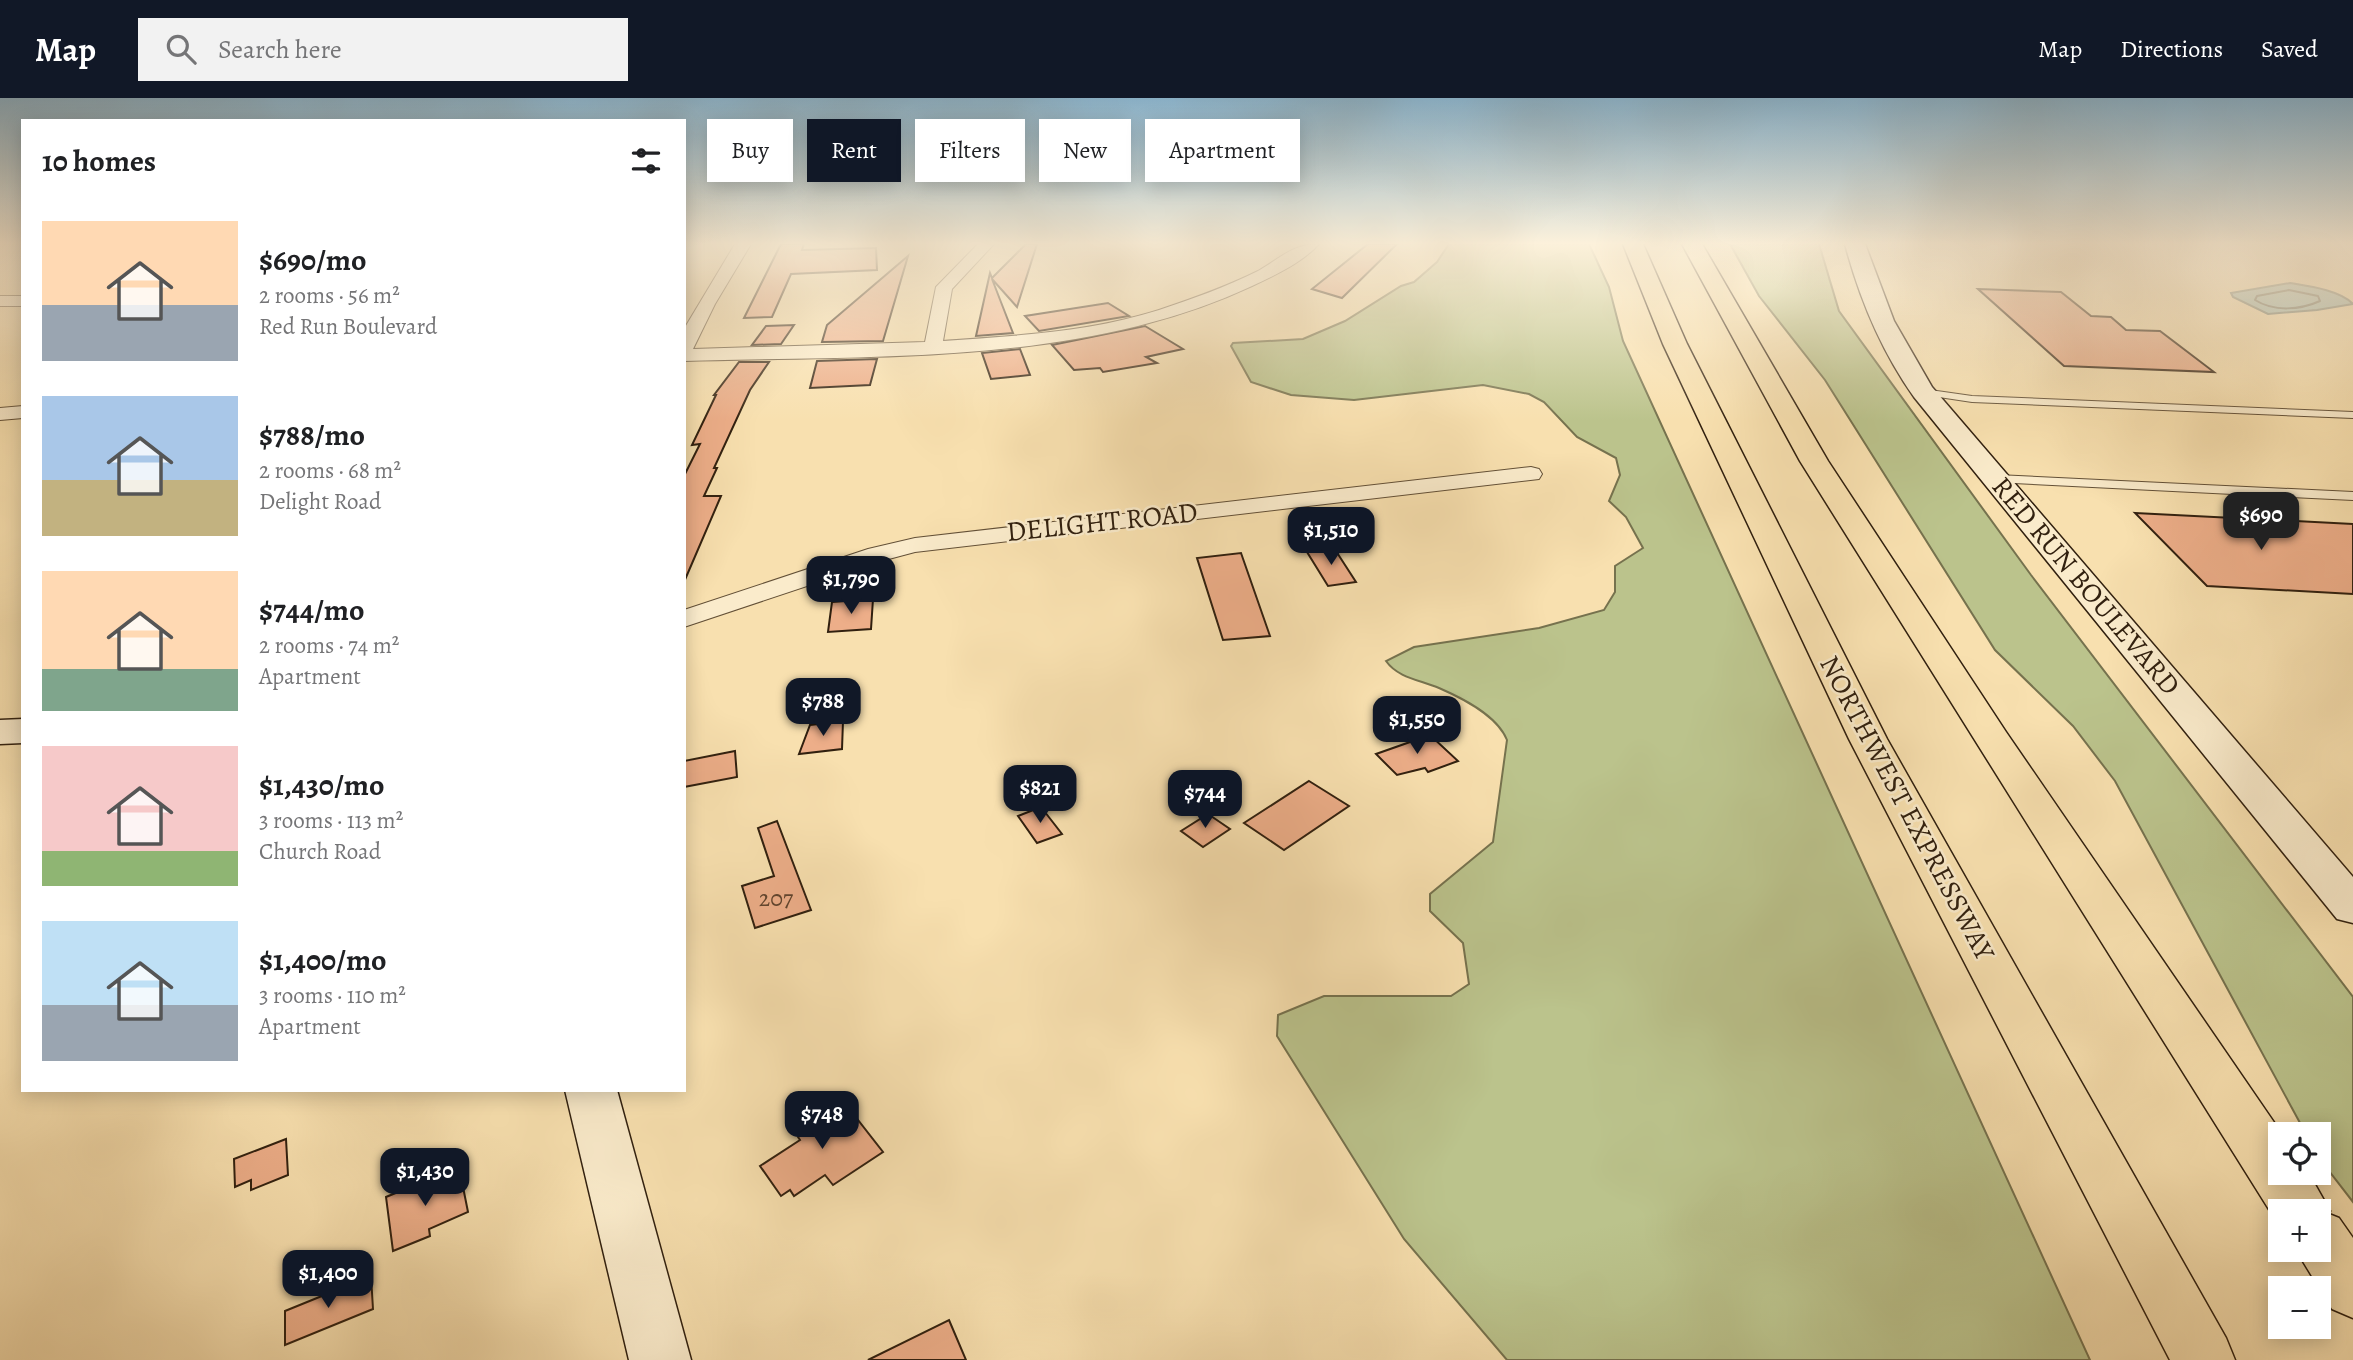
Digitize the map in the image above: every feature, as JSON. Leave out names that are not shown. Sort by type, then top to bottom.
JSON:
[{"type":"highway","name":"NORTHWEST EXPRESSWAY","points":[[1658,303],[1675,344],[1868,739],[2204,1360]]},
{"type":"highway","points":[[1725,303],[1814,461],[1990,737],[2294,1199]]},
{"type":"highway","points":[[2331,1255],[2353,1289]]},
{"type":"main road","name":"RED RUN BOULEVARD","points":[[1876,303],[1886,330],[1923,392],[2353,907]]},
{"type":"main road","points":[[0,732],[21,731]]},
{"type":"main road","points":[[592,1092],[660,1360]]},
{"type":"street","points":[[686,344],[707,303]]},
{"type":"street","points":[[933,347],[939,303]]},
{"type":"street","points":[[686,355],[987,345],[1063,336],[1175,312],[1199,303]]},
{"type":"street","points":[[0,414],[21,412]]},
{"type":"street","name":"DELIGHT ROAD","points":[[686,618],[844,564],[915,545],[1531,474]]},
{"type":"lane","points":[[1923,392],[1966,390],[2353,406]]},
{"type":"lane","points":[[1923,392],[1972,399],[2353,415]]},
{"type":"lane","points":[[1997,479],[2353,496]]},
{"type":"green space","points":[[1374,303],[1613,303],[1623,341],[2090,1360],[1507,1360],[1404,1239],[1277,1036],[1278,1015],[1324,996],[1451,996],[1469,984],[1463,943],[1430,911],[1430,894],[1493,842],[1507,740],[1495,723],[1478,708],[1439,688],[1403,675],[1386,661],[1414,647],[1539,628],[1604,610],[1615,592],[1615,566],[1643,548],[1626,517],[1609,501],[1620,475],[1616,458],[1577,437],[1544,402],[1529,394],[1483,385],[1354,400],[1291,395],[1251,382],[1231,346],[1233,343],[1303,339],[1345,321]]},
{"type":"green space","points":[[1764,303],[1837,303],[1839,311],[2031,575],[2353,997],[2353,1202],[2331,1174],[2331,1122],[2300,1122],[2115,781],[2073,726],[1995,650],[1825,380]]},
{"type":"water","points":[[2245,303],[2353,304],[2317,310],[2268,314]]},
{"type":"building","points":[[752,303],[778,303],[772,317],[744,318]]},
{"type":"building","points":[[853,303],[894,303],[883,341],[822,342],[827,325]]},
{"type":"building","points":[[983,303],[1001,303],[1013,333],[976,336]]},
{"type":"building","points":[[1108,303],[1129,316],[1039,331],[1025,316]]},
{"type":"building","points":[[1994,303],[2075,303],[2091,316],[2111,317],[2126,330],[2160,331],[2214,372],[2064,366]]},
{"type":"building","points":[[794,325],[781,344],[752,345],[766,326]]},
{"type":"building","points":[[1145,326],[1183,349],[1146,357],[1157,363],[1103,372],[1100,368],[1074,370],[1052,345]]},
{"type":"building","points":[[1020,349],[1030,375],[991,379],[982,353]]},
{"type":"building","points":[[877,359],[870,385],[810,388],[817,361]]},
{"type":"building","points":[[739,362],[769,362],[750,390],[714,468],[717,468],[704,496],[721,496],[686,577],[686,472],[700,444],[692,445],[714,395]]},
{"type":"building","points":[[2135,513],[2353,524],[2353,594],[2207,586]]},
{"type":"building","points":[[1334,548],[1356,582],[1328,586],[1307,552]]},
{"type":"building","points":[[1241,553],[1270,636],[1223,640],[1197,558]]},
{"type":"building","points":[[873,599],[871,629],[828,632],[832,602]]},
{"type":"building","points":[[843,721],[842,749],[799,754],[810,725]]},
{"type":"building","points":[[1430,735],[1458,761],[1428,772],[1425,768],[1397,775],[1376,754]]},
{"type":"building","points":[[735,751],[737,777],[686,787],[686,761]]},
{"type":"building","points":[[1309,781],[1349,806],[1284,850],[1244,823]]},
{"type":"building","points":[[1041,807],[1062,834],[1037,843],[1018,816]]},
{"type":"building","points":[[1208,814],[1230,829],[1203,847],[1181,831]]},
{"type":"building","points":[[777,821],[811,910],[755,928],[742,886],[774,876],[758,828]]},
{"type":"building","points":[[825,1100],[833,1110],[847,1106],[883,1152],[833,1185],[825,1175],[794,1196],[790,1190],[781,1196],[760,1166],[800,1140],[798,1137],[810,1129],[800,1115]]},
{"type":"building","points":[[286,1139],[288,1175],[251,1190],[251,1180],[235,1187],[234,1159]]},
{"type":"building","points":[[459,1167],[468,1212],[429,1229],[430,1236],[393,1251],[386,1197]]},
{"type":"building","points":[[371,1276],[373,1309],[285,1345],[285,1311]]},
{"type":"building","points":[[949,1320],[966,1360],[868,1360]]}]
